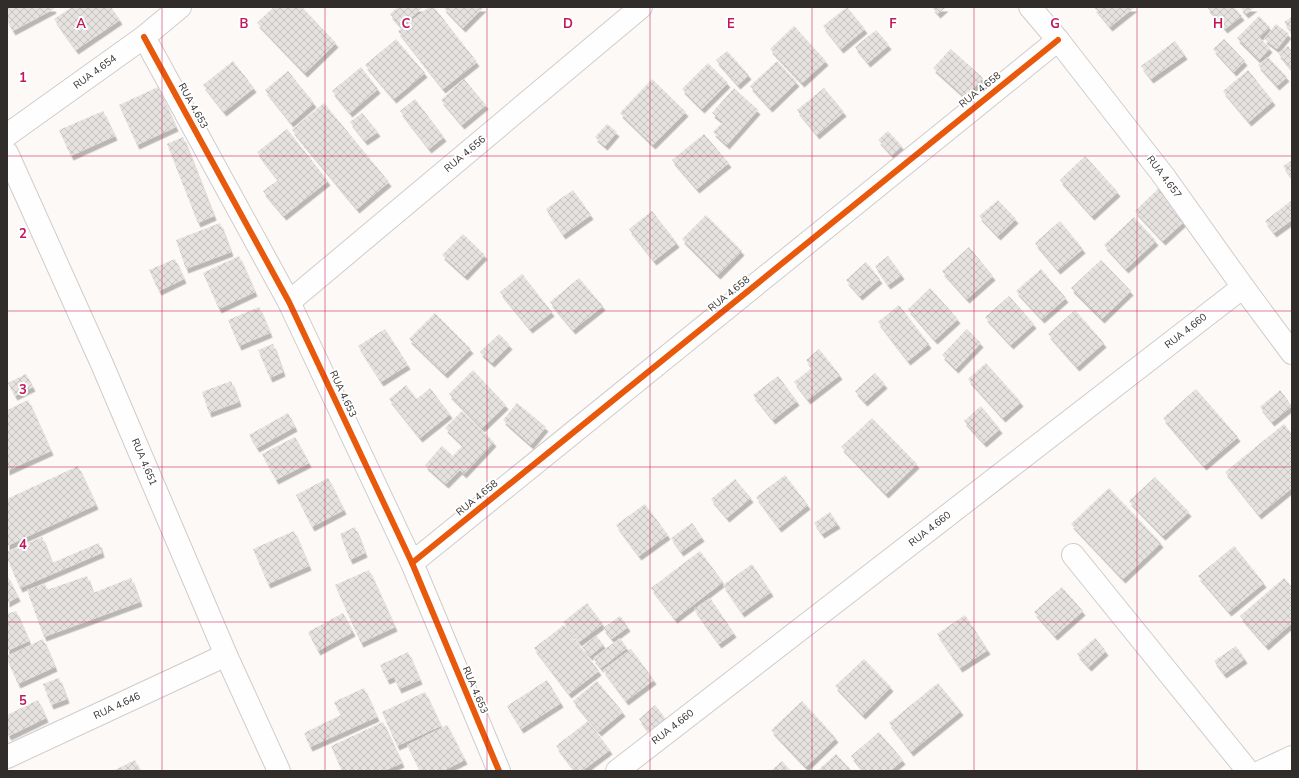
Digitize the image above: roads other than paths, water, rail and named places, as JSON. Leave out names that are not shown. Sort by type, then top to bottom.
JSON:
[{"type":"street","name":"RUA 4.654","points":[[7,135],[144,37],[180,7]]},
{"type":"street","name":"RUA 4.656","points":[[289,302],[640,7]]},
{"type":"street","name":"RUA 4.657","points":[[1030,7],[1058,40],[1163,175],[1292,353]]},
{"type":"street","name":"RUA 4.653","points":[[144,37],[289,302],[412,563],[499,771]]},
{"type":"street","name":"RUA 4.658","points":[[412,563],[1058,40]]},
{"type":"street","name":"RUA 4.651","points":[[7,153],[102,364],[226,655],[279,771]]},
{"type":"street","name":"RUA 4.660","points":[[617,771],[1243,287]]},
{"type":"street","points":[[1073,555],[1248,771]]},
{"type":"street","name":"RUA 4.646","points":[[7,757],[226,655]]},
{"type":"street","points":[[1262,771],[1292,757]]}]
